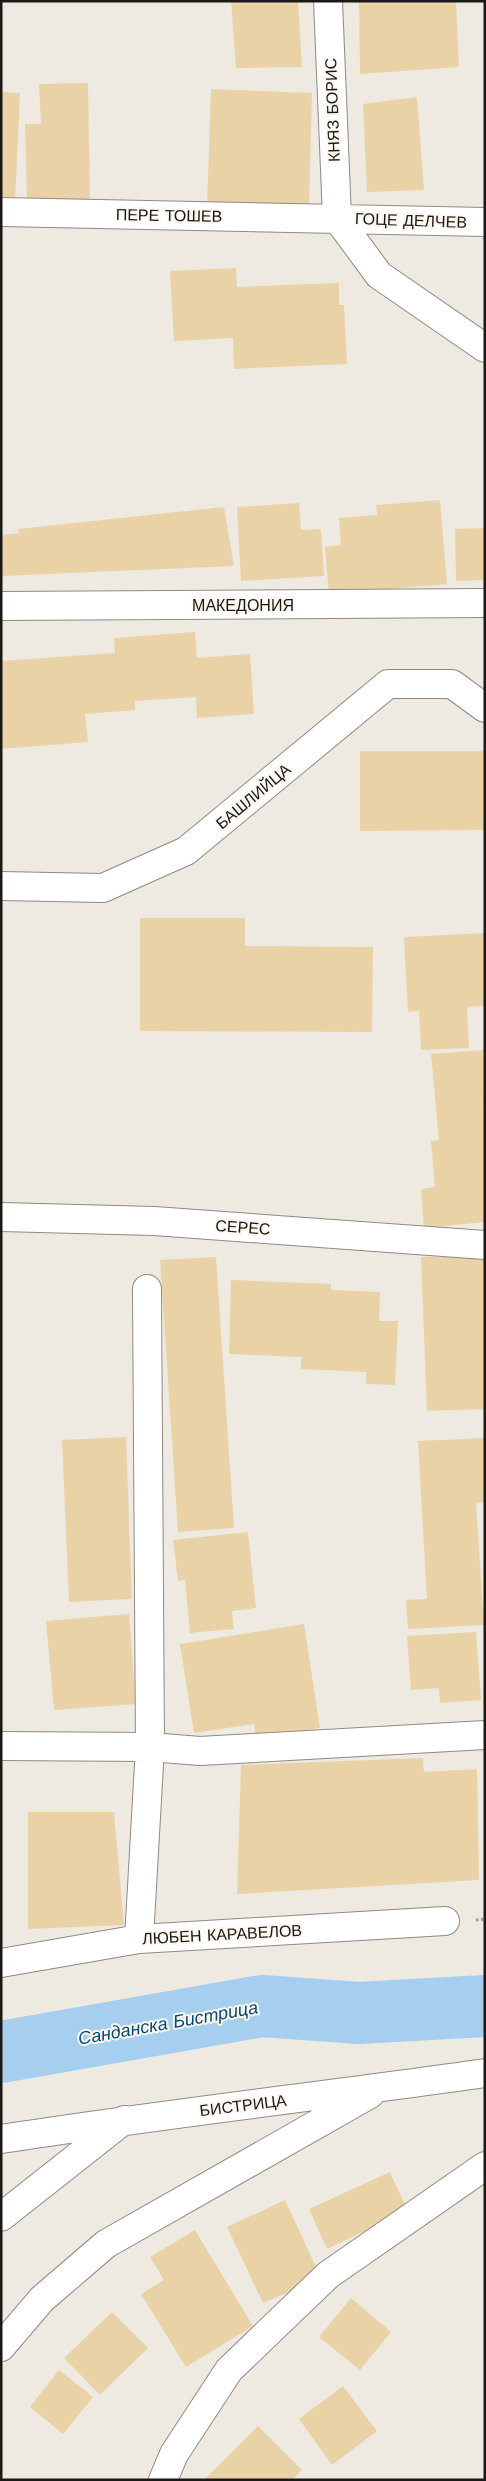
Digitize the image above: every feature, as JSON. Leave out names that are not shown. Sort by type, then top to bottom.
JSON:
[{"type":"street","name":"КНЯЗ БОРИС","points":[[328,1],[337,218]]},
{"type":"street","name":"ПЕРЕ ТОШЕВ","points":[[1,212],[337,218]]},
{"type":"street","name":"ГОЦЕ ДЕЛЧЕВ","points":[[337,218],[485,222]]},
{"type":"street","points":[[337,218],[379,275],[485,348]]},
{"type":"street","name":"МАКЕДОНИЯ","points":[[1,606],[485,603]]},
{"type":"street","name":"БАШЛИЙЦА","points":[[1,886],[103,888],[186,851],[388,684],[452,684],[485,708]]},
{"type":"street","name":"СЕРЕС","points":[[1,1217],[154,1221],[485,1244]]},
{"type":"street","points":[[139,1939],[150,1747],[147,1289]]},
{"type":"street","points":[[1,1746],[150,1747],[200,1751],[485,1734]]},
{"type":"street","name":"ЛЮБЕН КАРАВЕЛОВ","points":[[1,1963],[139,1939],[445,1921]]},
{"type":"street","name":"БИСТРИЦА","points":[[1,2139],[125,2120],[485,2073]]},
{"type":"street","points":[[1,2347],[42,2299],[106,2244],[380,2088]]},
{"type":"street","points":[[1,2217],[125,2120]]},
{"type":"street","points":[[164,2480],[174,2454],[229,2370],[328,2275],[485,2166]]},
{"type":"building","points":[[231,1],[298,1],[302,67],[236,68]]},
{"type":"building","points":[[359,1],[456,1],[459,67],[360,74]]},
{"type":"building","points":[[88,83],[90,199],[27,200],[25,124],[41,124],[39,84]]},
{"type":"building","points":[[211,89],[312,93],[309,204],[257,203],[257,210],[207,208]]},
{"type":"building","points":[[1,92],[20,93],[15,202],[1,201]]},
{"type":"building","points":[[417,97],[424,190],[367,192],[363,104]]},
{"type":"building","points":[[236,268],[237,287],[339,283],[339,305],[344,305],[347,364],[234,369],[233,338],[174,341],[170,271]]},
{"type":"building","points":[[440,500],[447,584],[329,594],[325,547],[341,545],[339,518],[377,515],[376,505]]},
{"type":"building","points":[[299,503],[301,530],[321,529],[324,576],[241,581],[237,507]]},
{"type":"building","points":[[224,507],[234,566],[1,576],[1,535],[19,533],[18,529]]},
{"type":"building","points":[[485,528],[485,580],[456,581],[455,529]]},
{"type":"building","points":[[195,632],[197,658],[250,654],[254,714],[197,718],[196,697],[135,701],[135,710],[85,714],[88,742],[1,749],[1,661],[115,653],[114,638]]},
{"type":"building","points":[[360,751],[485,751],[485,830],[360,831]]},
{"type":"building","points":[[140,918],[245,918],[245,946],[373,947],[372,1032],[140,1031]]},
{"type":"building","points":[[485,933],[485,1006],[467,1007],[469,1048],[421,1050],[419,1011],[408,1012],[404,937]]},
{"type":"building","points":[[483,1050],[485,1222],[424,1228],[421,1189],[435,1187],[431,1141],[439,1140],[431,1054]]},
{"type":"building","points":[[485,1255],[485,1409],[427,1411],[421,1257]]},
{"type":"building","points":[[216,1257],[234,1528],[178,1532],[160,1260]]},
{"type":"building","points":[[231,1280],[331,1284],[331,1290],[380,1292],[379,1321],[398,1321],[395,1385],[366,1384],[366,1372],[301,1369],[301,1357],[229,1354]]},
{"type":"building","points":[[126,1437],[132,1599],[69,1602],[62,1440]]},
{"type":"building","points":[[484,1438],[485,1502],[476,1503],[484,1625],[408,1629],[406,1600],[427,1599],[418,1441]]},
{"type":"building","points":[[248,1532],[256,1608],[232,1611],[234,1629],[190,1633],[185,1580],[178,1581],[173,1540]]},
{"type":"building","points":[[129,1614],[136,1704],[54,1710],[46,1621]]},
{"type":"building","points":[[304,1624],[320,1728],[256,1738],[254,1724],[194,1733],[180,1644]]},
{"type":"building","points":[[476,1632],[481,1700],[440,1703],[439,1688],[411,1690],[407,1636]]},
{"type":"building","points":[[423,1758],[424,1772],[477,1769],[479,1880],[237,1894],[241,1765]]},
{"type":"building","points":[[28,1812],[114,1812],[124,1925],[28,1929]]},
{"type":"building","points":[[390,2172],[408,2211],[327,2249],[309,2209]]},
{"type":"building","points":[[285,2200],[321,2278],[263,2303],[227,2227]]},
{"type":"building","points":[[195,2230],[253,2326],[186,2367],[141,2294],[164,2280],[150,2257]]},
{"type":"building","points":[[351,2298],[391,2332],[360,2370],[319,2337]]},
{"type":"building","points":[[112,2312],[148,2348],[100,2395],[64,2358]]},
{"type":"building","points":[[59,2370],[93,2397],[63,2434],[30,2407]]},
{"type":"building","points":[[343,2386],[377,2431],[332,2465],[299,2419]]},
{"type":"building","points":[[258,2426],[302,2470],[292,2480],[204,2480]]},
{"type":"waterway","name":"Санданска Бистрица","points":[[1,2052],[262,2006],[359,2013],[485,2006]]}]
